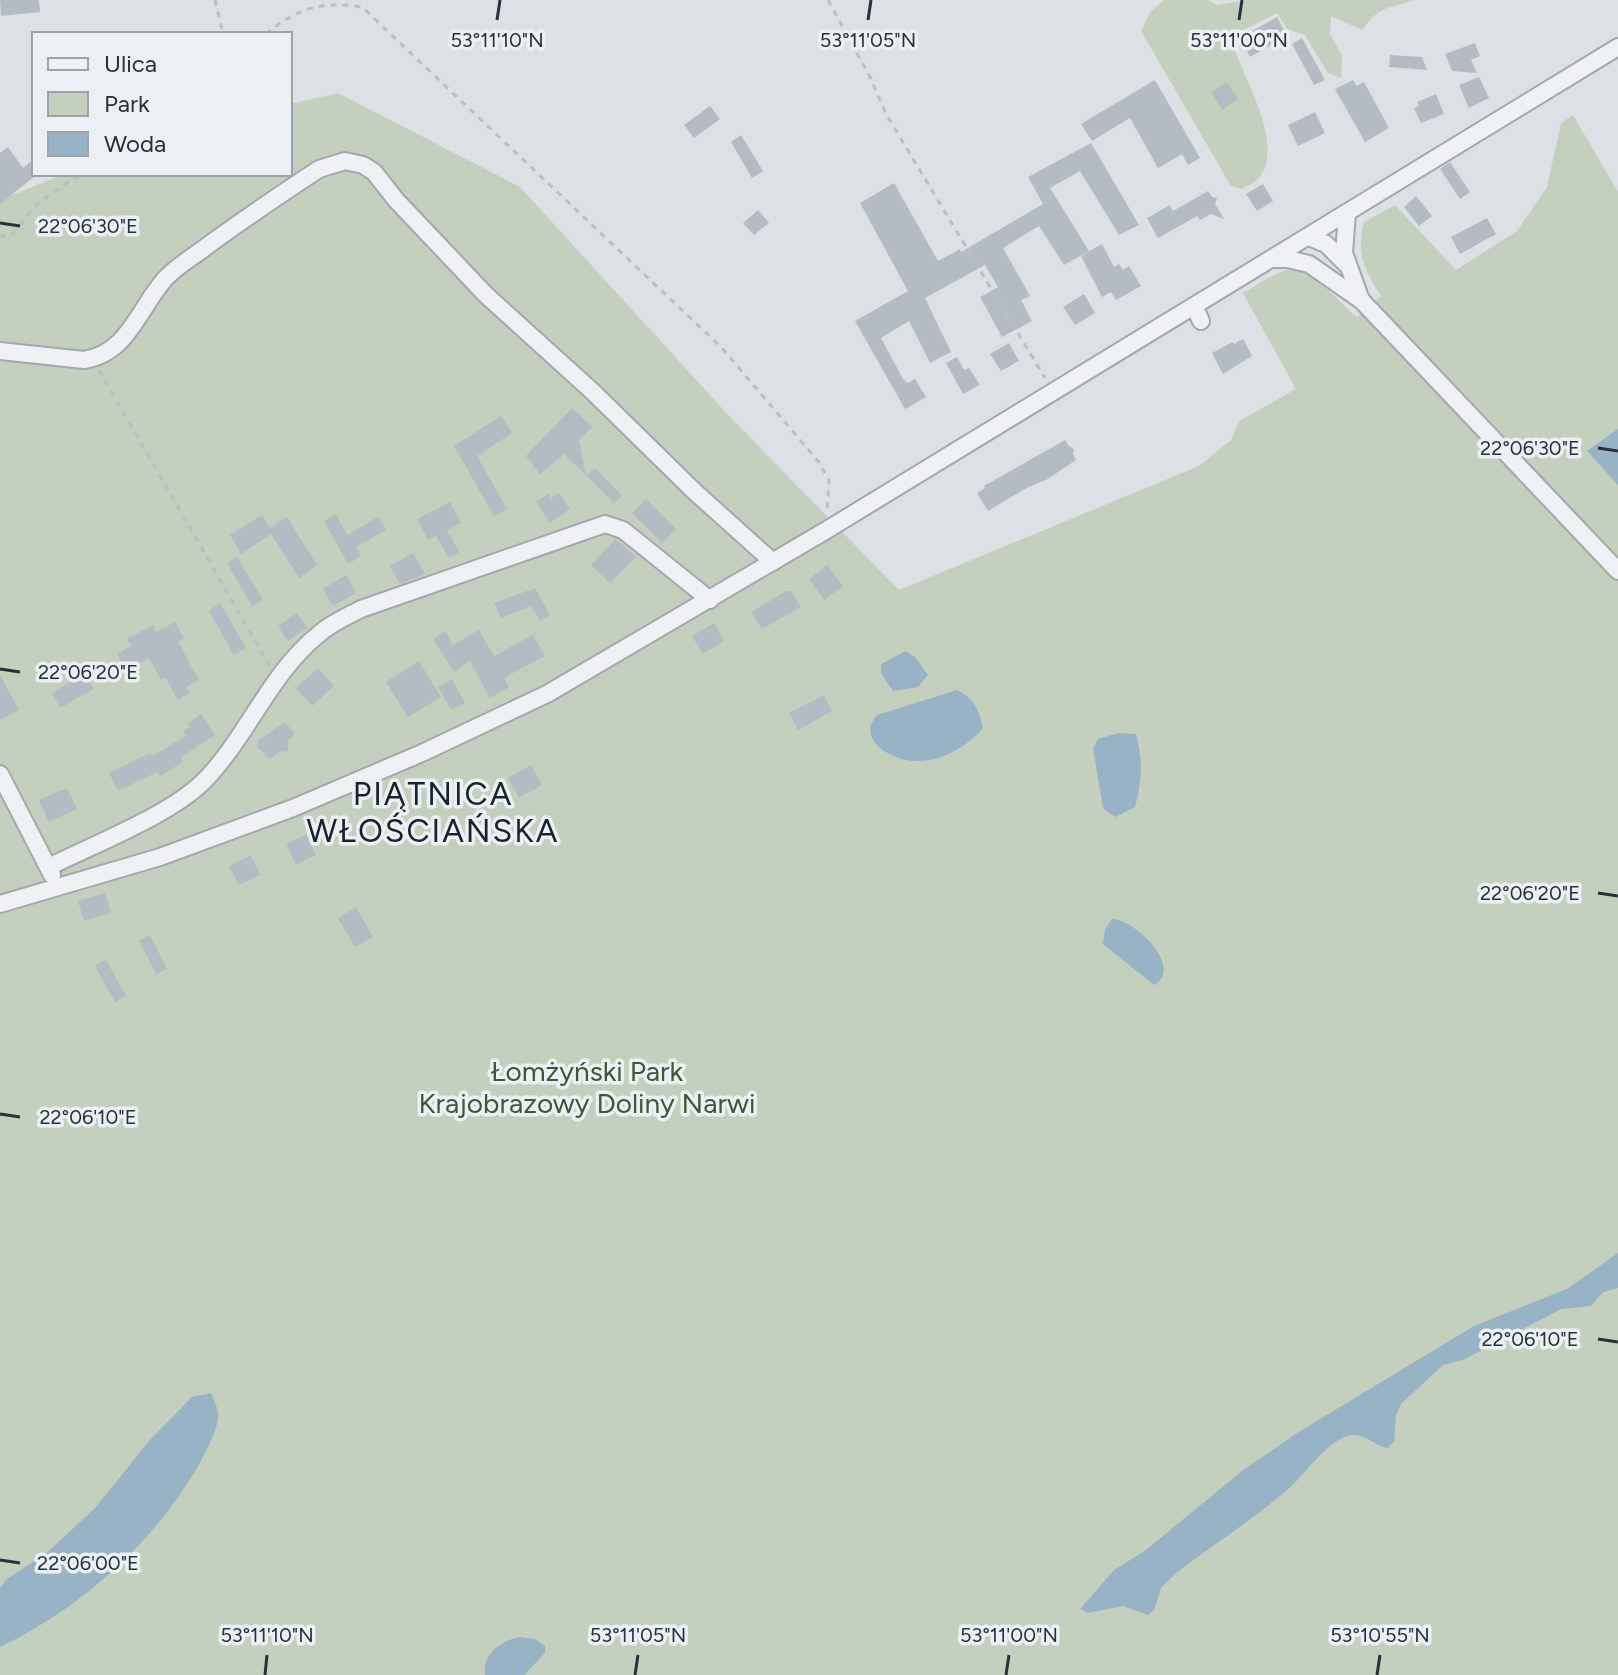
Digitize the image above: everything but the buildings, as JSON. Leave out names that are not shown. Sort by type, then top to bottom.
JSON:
[{"type":"street","points":[[0,904],[215,838],[422,753],[547,694],[710,600],[1053,392],[1198,314],[1271,260],[1618,47]]},
{"type":"street","points":[[0,351],[84,360],[111,350],[125,338],[165,278],[319,169],[338,162],[353,161],[374,172],[396,200],[486,295],[773,562]]},
{"type":"street","points":[[1347,213],[1343,246],[1347,265],[1362,301]]},
{"type":"street","points":[[1309,237],[1326,244],[1347,265]]},
{"type":"street","points":[[1309,237],[1316,259],[1325,273]]},
{"type":"street","points":[[1271,260],[1295,260],[1325,273],[1362,301],[1618,571]]},
{"type":"street","points":[[49,867],[186,797],[219,765],[278,678],[316,636],[361,609],[605,524],[623,530],[710,600]]},
{"type":"street","points":[[0,774],[57,887]]},
{"type":"path","points":[[215,0],[223,32]]},
{"type":"path","points":[[828,0],[870,77],[886,114],[1053,392]]},
{"type":"path","points":[[268,32],[280,22],[323,1],[348,2],[362,7],[382,24],[722,348],[818,461],[829,480],[825,531]]},
{"type":"path","points":[[0,237],[12,234],[38,203],[77,176]]},
{"type":"path","points":[[94,358],[278,678]]},
{"type":"green space","points":[[1164,0],[1208,0],[1217,5],[1247,0],[1413,0],[1381,11],[1362,30],[1331,16],[1330,34],[1342,56],[1341,78],[1328,73],[1305,35],[1287,29],[1277,13],[1238,33],[1233,46],[1254,95],[1266,132],[1268,150],[1258,179],[1242,189],[1231,186],[1141,31],[1150,12]]},
{"type":"green space","name":"Łomżyński Park Krajobrazowy Doliny Narwi","points":[[338,93],[520,187],[730,417],[899,590],[1199,466],[1231,440],[1239,421],[1296,389],[1243,293],[1278,273],[1293,270],[1313,278],[1357,317],[1381,296],[1363,261],[1361,243],[1364,222],[1395,205],[1456,270],[1517,231],[1547,187],[1561,123],[1573,115],[1618,192],[1618,1675],[0,1675],[0,200],[60,176],[292,176],[292,104]]},
{"type":"water","points":[[1618,429],[1618,485],[1587,451]]},
{"type":"water","points":[[906,651],[915,657],[928,675],[918,687],[893,691],[881,673],[881,664]]},
{"type":"water","points":[[957,690],[975,705],[983,728],[962,747],[935,759],[916,761],[888,753],[874,741],[871,724],[877,715]]},
{"type":"water","points":[[1118,733],[1136,734],[1141,770],[1135,807],[1115,817],[1103,808],[1093,748],[1098,739]]},
{"type":"water","points":[[1112,919],[1143,935],[1160,956],[1164,967],[1162,977],[1154,985],[1103,944],[1105,929]]},
{"type":"water","points":[[1618,1253],[1618,1288],[1603,1292],[1591,1306],[1561,1309],[1463,1360],[1443,1365],[1401,1404],[1396,1415],[1394,1442],[1387,1448],[1358,1435],[1339,1440],[1274,1501],[1176,1573],[1161,1588],[1154,1610],[1148,1615],[1123,1606],[1088,1613],[1080,1609],[1114,1570],[1146,1550],[1242,1471],[1297,1433],[1474,1326],[1567,1289]]},
{"type":"water","points":[[211,1393],[218,1414],[213,1436],[197,1468],[158,1523],[112,1572],[86,1594],[30,1632],[0,1647],[0,1588],[7,1579],[49,1551],[96,1507],[149,1441],[192,1397]]},
{"type":"water","points":[[519,1637],[535,1639],[545,1646],[545,1653],[524,1675],[485,1675],[487,1661],[494,1650]]},
{"type":"district","name":"PIĄTNICA WŁOŚCIAŃSKA","points":[[433,812]]}]
